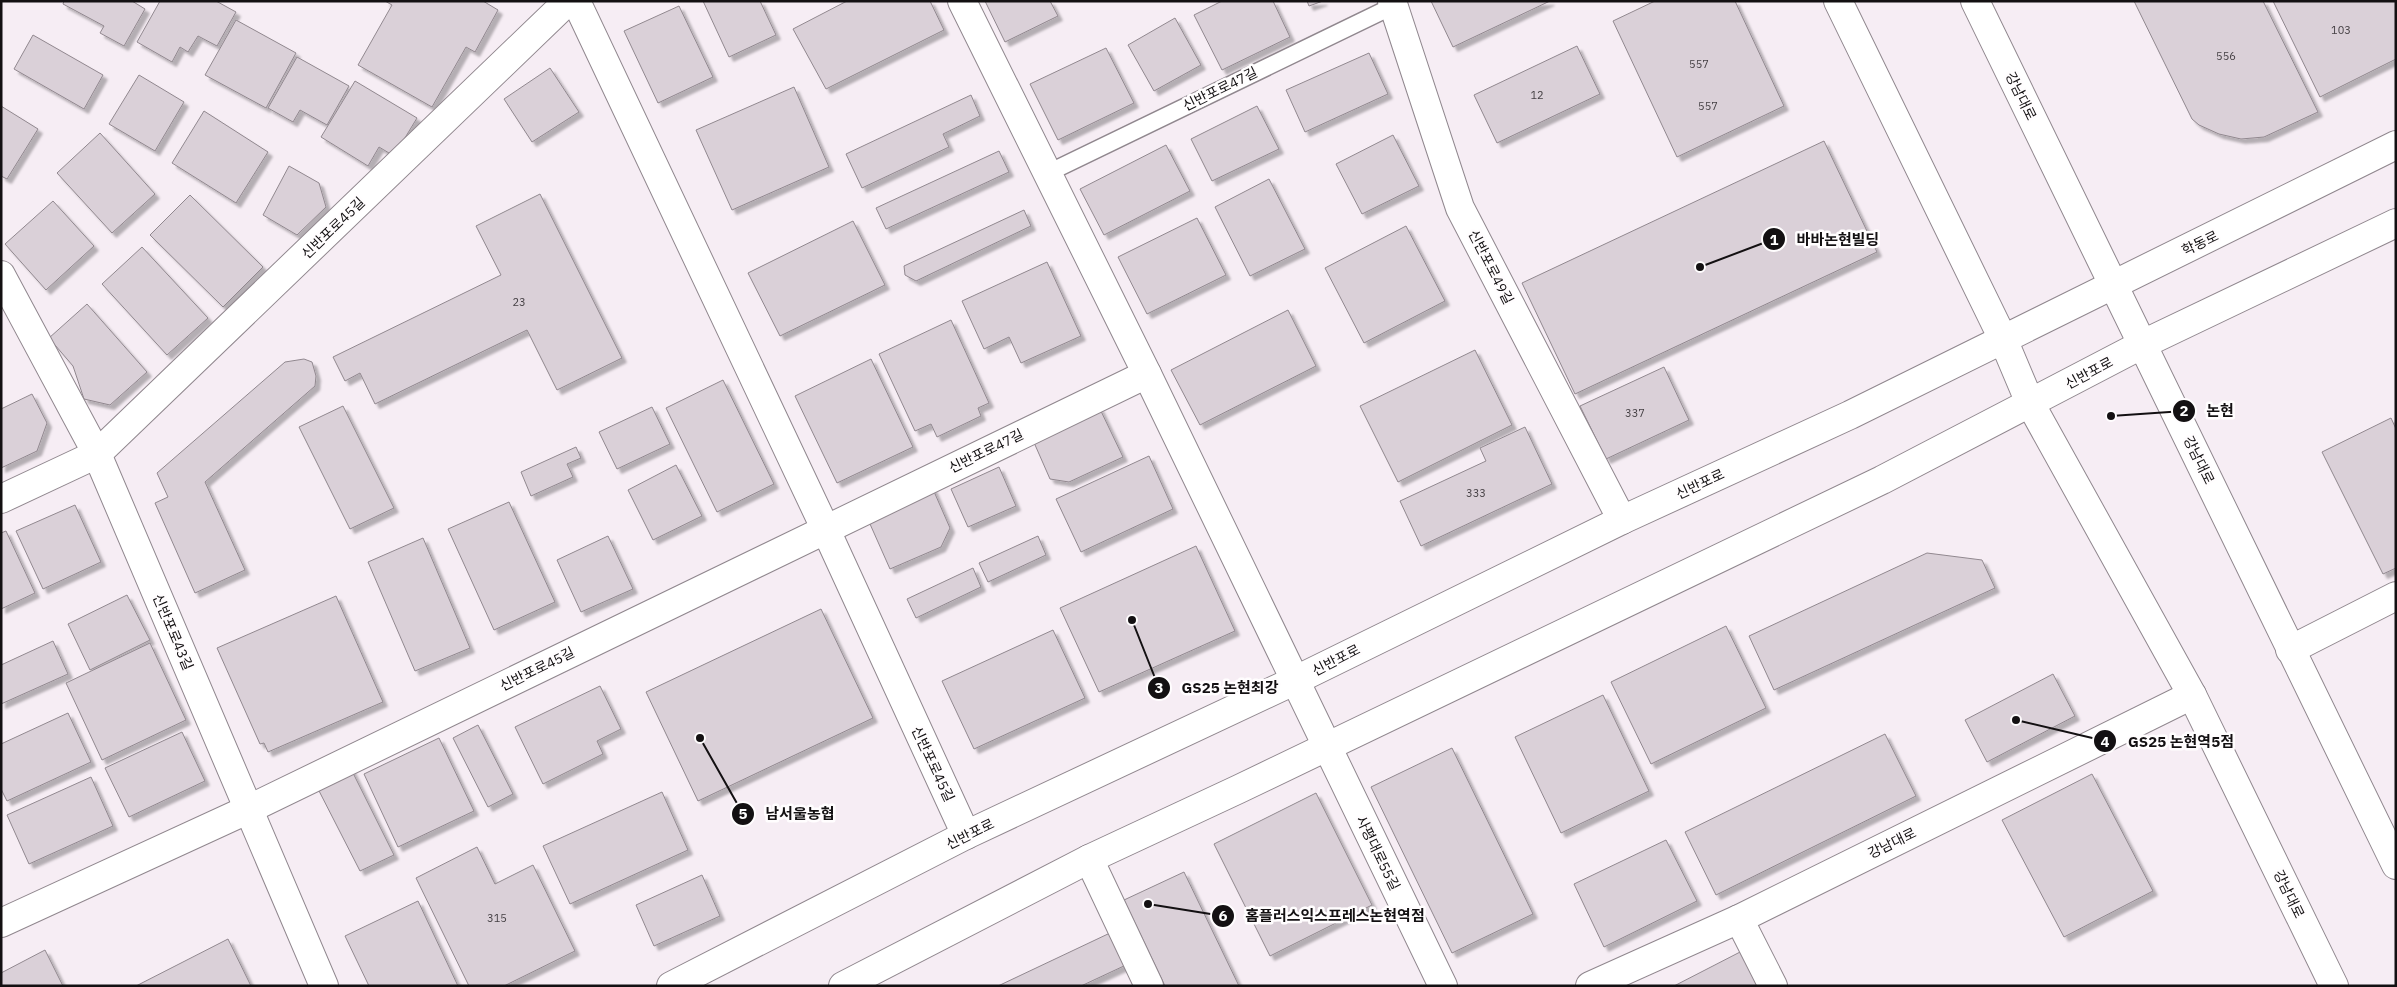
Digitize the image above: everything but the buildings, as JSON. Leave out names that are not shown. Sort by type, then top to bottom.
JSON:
[{"type":"street","name":"신반포로45길","points":[[97,454],[568,1]]},
{"type":"street","name":"신반포로45길","points":[[576,1],[826,528],[966,835]]},
{"type":"street","points":[[962,1],[1296,680]]},
{"type":"street","name":"강남대로","points":[[1838,1],[2003,339],[2030,404],[2192,694],[2334,986]]},
{"type":"street","name":"강남대로","points":[[1975,1],[2112,286],[2143,344],[2396,865]]},
{"type":"street","name":"신반포로49길","points":[[1392,4],[1460,208],[1622,520]]},
{"type":"street","name":"학동로","points":[[2003,339],[2396,145]]},
{"type":"street","points":[[2143,344],[2396,224]]},
{"type":"street","name":"신반포로43길","points":[[1,275],[97,454],[324,986]]},
{"type":"street","name":"신반포로","points":[[671,986],[966,835],[1296,680],[1622,520],[1850,415],[2003,339]]},
{"type":"street","name":"신반포로","points":[[842,986],[1089,859],[1327,747],[1873,484],[2143,344]]},
{"type":"street","name":"신반포로47길","points":[[826,528],[1147,374]]},
{"type":"street","points":[[1,499],[97,454]]},
{"type":"street","name":"신반포로45길","points":[[249,809],[826,528]]},
{"type":"street","points":[[2290,650],[2396,596]]},
{"type":"street","name":"사평대로55길","points":[[1296,680],[1443,986]]},
{"type":"street","name":"강남대로","points":[[1590,986],[1739,919],[2192,694]]},
{"type":"street","points":[[1,923],[249,809]]},
{"type":"street","points":[[1089,859],[1149,986]]},
{"type":"street","points":[[1739,919],[1773,986]]},
{"type":"lane","name":"신반포로47길","points":[[1048,173],[1392,4]]},
{"type":"place","name":"바바논현빌딩","points":[[1700,267]]},
{"type":"place","name":"논현","points":[[2111,416]]},
{"type":"place","name":"GS25 논현최강","points":[[1132,620]]},
{"type":"place","name":"GS25 논현역5점","points":[[2016,720]]},
{"type":"place","name":"남서울농협","points":[[700,738]]},
{"type":"place","name":"홈플러스익스프레스논현역점","points":[[1148,904]]}]
